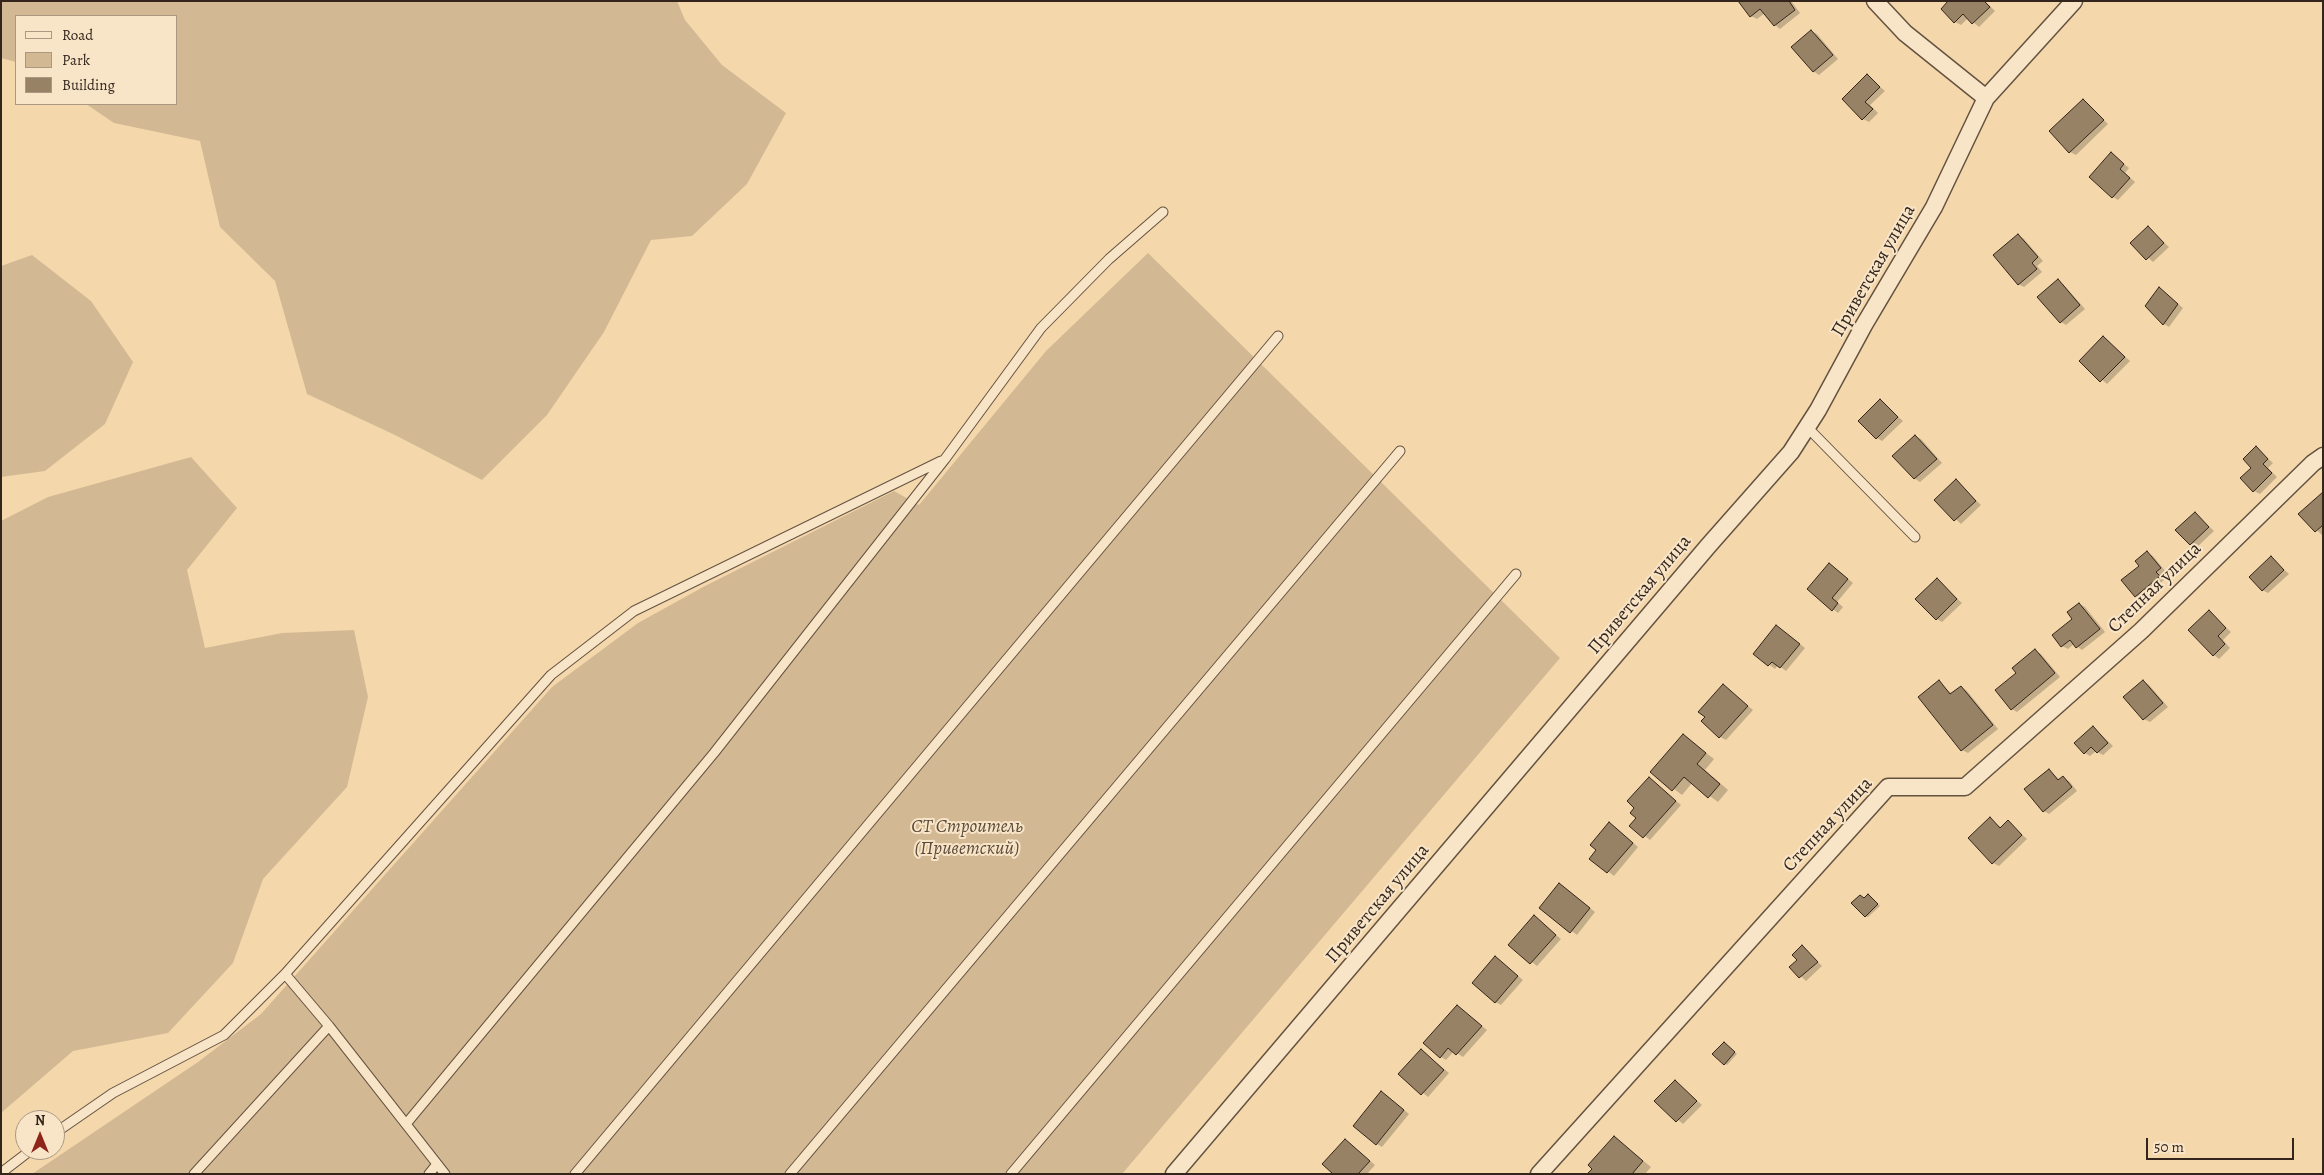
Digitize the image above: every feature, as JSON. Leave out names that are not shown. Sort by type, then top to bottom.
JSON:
[{"type":"street","points":[[1875,1],[1905,33],[1986,98]]},
{"type":"street","name":"Приветская улица","points":[[1174,1174],[1708,545],[1790,452],[1818,410],[1864,324],[1934,207],[1986,98],[2074,1]]},
{"type":"street","name":"Степная улица","points":[[1539,1174],[1888,787],[1965,787],[2141,631],[2313,463],[2323,456]]},
{"type":"lane","points":[[406,1124],[714,753],[945,459],[1042,328],[1109,259],[1163,212]]},
{"type":"lane","points":[[575,1174],[1278,336]]},
{"type":"lane","points":[[1807,427],[1915,537]]},
{"type":"lane","points":[[790,1174],[1400,451]]},
{"type":"lane","points":[[65,1126],[113,1093],[224,1036],[285,974],[551,675],[634,611],[945,459]]},
{"type":"lane","points":[[1011,1174],[1516,574]]},
{"type":"lane","points":[[285,974],[329,1026],[445,1174]]},
{"type":"lane","points":[[194,1174],[329,1026]]},
{"type":"lane","points":[[1,1173],[18,1160]]},
{"type":"lane","points":[[429,1174],[437,1164]]},
{"type":"green space","points":[[1,1],[677,1],[685,20],[722,65],[786,113],[747,184],[692,236],[651,240],[604,332],[547,415],[482,480],[395,435],[307,394],[275,281],[220,227],[200,141],[114,123],[87,105],[178,105],[178,15],[15,15],[15,62],[1,58]]},
{"type":"green space","name":"СТ Строитель (Приветский)","points":[[1148,253],[1560,658],[1122,1174],[32,1174],[53,1160],[65,1160],[65,1152],[198,1062],[261,1014],[552,687],[638,623],[705,586],[894,491],[919,505],[1046,351]]},
{"type":"green space","points":[[32,255],[91,301],[133,362],[105,424],[45,471],[1,477],[1,266]]},
{"type":"green space","points":[[191,457],[237,508],[187,570],[205,648],[282,633],[354,630],[368,697],[347,787],[263,879],[233,963],[168,1033],[73,1051],[1,1113],[1,521],[48,497]]},
{"type":"building","points":[[1738,1],[1789,1],[1795,10],[1774,26],[1760,9],[1750,17]]},
{"type":"building","points":[[1948,1],[1984,1],[1990,7],[1972,24],[1963,14],[1954,23],[1941,9]]},
{"type":"building","points":[[1811,30],[1833,55],[1813,72],[1791,47]]},
{"type":"building","points":[[1867,74],[1880,87],[1865,102],[1873,109],[1862,120],[1842,99]]},
{"type":"building","points":[[2083,99],[2104,120],[2069,153],[2049,131]]},
{"type":"building","points":[[2111,152],[2124,164],[2120,169],[2130,178],[2112,198],[2089,177]]},
{"type":"building","points":[[2148,226],[2164,243],[2146,260],[2130,243]]},
{"type":"building","points":[[2018,234],[2038,257],[2032,263],[2037,269],[2018,285],[1993,255]]},
{"type":"building","points":[[2058,279],[2080,305],[2060,323],[2037,297]]},
{"type":"building","points":[[2159,287],[2178,304],[2163,325],[2145,306]]},
{"type":"building","points":[[2103,336],[2125,357],[2100,382],[2079,361]]},
{"type":"building","points":[[1880,399],[1898,417],[1876,439],[1858,421]]},
{"type":"building","points":[[1915,435],[1937,459],[1914,479],[1892,456]]},
{"type":"building","points":[[2256,446],[2268,459],[2263,464],[2272,473],[2253,492],[2240,478],[2251,468],[2243,459]]},
{"type":"building","points":[[1956,479],[1976,501],[1954,521],[1934,500]]},
{"type":"building","points":[[2323,492],[2323,525],[2315,532],[2298,514]]},
{"type":"building","points":[[2195,512],[2209,527],[2190,545],[2175,530]]},
{"type":"building","points":[[2147,551],[2161,568],[2156,572],[2160,576],[2135,597],[2121,580],[2139,566],[2135,561]]},
{"type":"building","points":[[2271,556],[2284,570],[2262,591],[2249,577]]},
{"type":"building","points":[[1829,563],[1848,579],[1832,598],[1838,603],[1832,611],[1807,589]]},
{"type":"building","points":[[1937,578],[1957,599],[1936,620],[1915,599]]},
{"type":"building","points":[[2079,603],[2100,629],[2076,648],[2070,640],[2061,647],[2052,635],[2072,619],[2067,612]]},
{"type":"building","points":[[2209,610],[2226,628],[2218,636],[2225,644],[2213,656],[2188,630]]},
{"type":"building","points":[[1776,625],[1800,644],[1780,668],[1772,662],[1768,666],[1753,654]]},
{"type":"building","points":[[2035,649],[2055,673],[2011,710],[1995,690],[2016,673],[2012,668]]},
{"type":"building","points":[[1939,680],[1950,694],[1961,686],[1993,725],[1961,751],[1918,697]]},
{"type":"building","points":[[2143,680],[2163,703],[2143,720],[2123,697]]},
{"type":"building","points":[[1723,684],[1748,706],[1719,738],[1701,721],[1705,717],[1698,712]]},
{"type":"building","points":[[2093,726],[2108,743],[2097,753],[2091,747],[2084,754],[2074,743]]},
{"type":"building","points":[[1683,734],[1706,753],[1697,764],[1720,784],[1708,798],[1684,777],[1672,791],[1650,772]]},
{"type":"building","points":[[2049,769],[2058,780],[2063,776],[2072,787],[2043,812],[2024,789]]},
{"type":"building","points":[[1649,777],[1676,801],[1643,838],[1629,826],[1636,818],[1630,813],[1634,808],[1627,801]]},
{"type":"building","points":[[1990,817],[2000,828],[2008,820],[2022,835],[1992,864],[1968,838]]},
{"type":"building","points":[[1609,822],[1633,843],[1607,873],[1589,859],[1596,850],[1590,845]]},
{"type":"building","points":[[1559,883],[1590,908],[1570,933],[1539,908]]},
{"type":"building","points":[[1868,894],[1878,904],[1865,917],[1851,903],[1860,895],[1864,898]]},
{"type":"building","points":[[1534,915],[1556,935],[1530,964],[1508,945]]},
{"type":"building","points":[[1802,945],[1818,962],[1799,978],[1789,967],[1797,960],[1792,955]]},
{"type":"building","points":[[1495,956],[1518,976],[1495,1003],[1472,983]]},
{"type":"building","points":[[1457,1005],[1482,1026],[1456,1055],[1448,1048],[1440,1058],[1423,1043]]},
{"type":"building","points":[[1724,1042],[1735,1052],[1724,1065],[1712,1054]]},
{"type":"building","points":[[1421,1049],[1444,1070],[1421,1095],[1398,1074]]},
{"type":"building","points":[[1675,1080],[1697,1101],[1676,1122],[1654,1101]]},
{"type":"building","points":[[1381,1091],[1404,1110],[1376,1145],[1353,1126]]},
{"type":"building","points":[[1614,1136],[1643,1161],[1632,1174],[1587,1174],[1592,1169],[1588,1165]]},
{"type":"building","points":[[1345,1139],[1370,1161],[1358,1174],[1333,1174],[1322,1164]]}]
